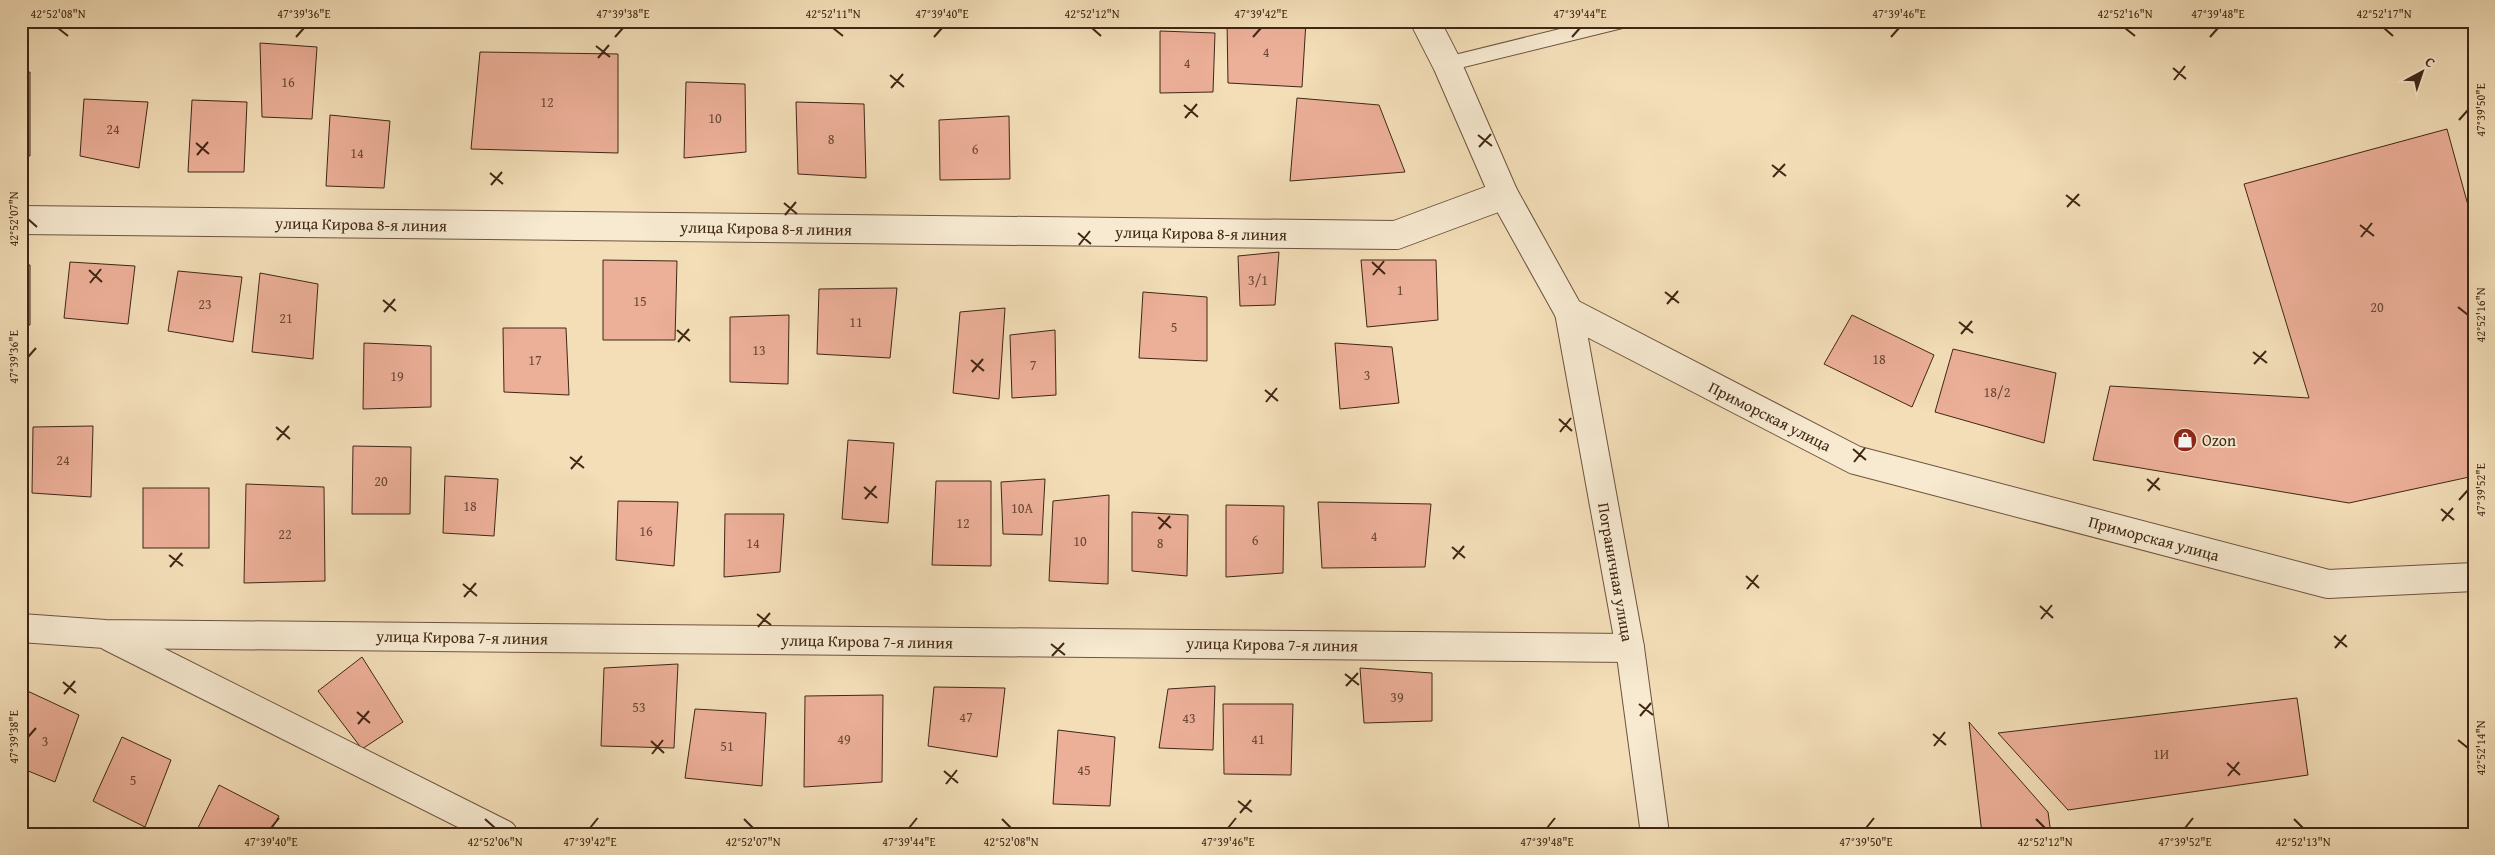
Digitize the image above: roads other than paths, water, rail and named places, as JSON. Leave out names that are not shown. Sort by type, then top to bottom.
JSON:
[{"type":"street","points":[[1425,21],[1447,64],[1504,195],[1569,312]]},
{"type":"street","name":"улица Кирова 8-я линия","points":[[21,220],[1396,235],[1504,195]]},
{"type":"street","name":"Приморская улица","points":[[1569,312],[1855,460],[2328,584],[2474,577]]},
{"type":"street","name":"Пограничная улица","points":[[1569,312],[1630,648],[1655,834]]},
{"type":"street","name":"улица Кирова 7-я линия","points":[[21,628],[105,634],[1630,648]]},
{"type":"street","name":"улица Кирова 7-я линия","points":[[105,634],[503,834]]},
{"type":"lane","points":[[1447,64],[1622,21]]},
{"type":"place","name":"Ozon","points":[[2185,440]]}]
